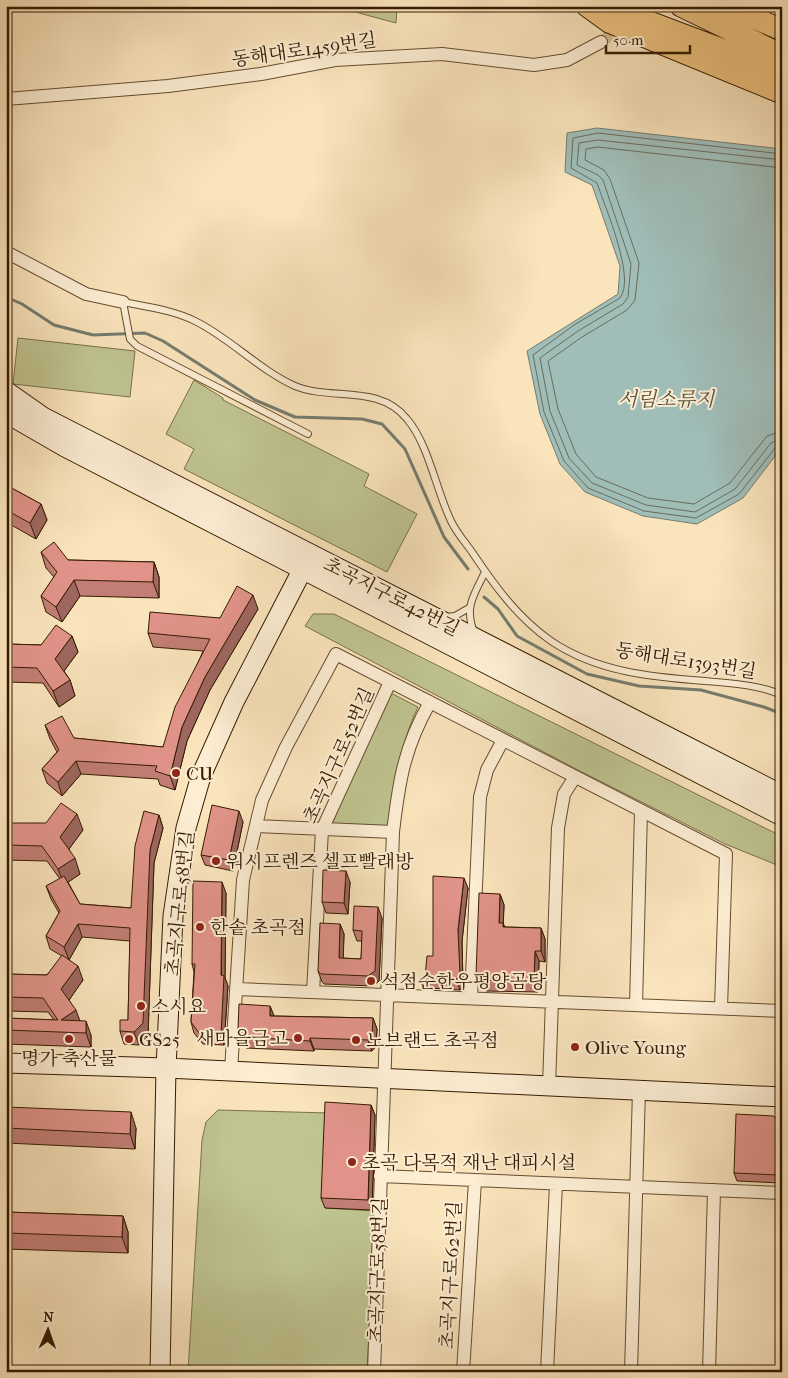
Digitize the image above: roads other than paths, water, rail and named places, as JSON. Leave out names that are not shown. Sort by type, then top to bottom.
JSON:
[{"type":"main road","points":[[587,6],[609,22],[782,93]]},
{"type":"main road","points":[[607,6],[736,55],[782,75]]},
{"type":"main road","points":[[681,6],[782,55]]},
{"type":"main road","points":[[726,6],[782,30]]},
{"type":"street","name":"동해대로1459번길","points":[[6,99],[168,86],[261,74],[335,60],[442,54],[534,65],[567,60],[601,42]]},
{"type":"street","name":"동해대로1393번길","points":[[6,252],[86,294],[123,302]]},
{"type":"street","name":"초곡지구로42번길","points":[[6,391],[51,421],[306,562],[712,782],[782,816]]},
{"type":"street","name":"초곡지구로42번길","points":[[6,413],[65,447],[306,562],[436,618],[782,794]]},
{"type":"street","name":"초곡지구로58번길","points":[[160,1372],[166,1068],[174,916],[186,828],[201,776],[234,702],[306,562]]},
{"type":"street","points":[[231,1072],[243,880],[262,800],[282,756],[336,654],[726,854],[721,1008]]},
{"type":"street","name":"초곡지구로52번길","points":[[313,992],[322,830],[390,682]]},
{"type":"street","name":"초곡지구로58번길","points":[[374,1372],[393,832],[405,755],[415,729],[430,702]]},
{"type":"street","points":[[471,998],[480,797],[487,770],[503,740]]},
{"type":"street","points":[[712,782],[721,763]]},
{"type":"street","points":[[549,1086],[560,811],[564,794],[575,777]]},
{"type":"street","points":[[636,1005],[641,811]]},
{"type":"street","points":[[256,826],[393,832]]},
{"type":"street","points":[[237,989],[782,1011]]},
{"type":"street","points":[[6,1063],[166,1068],[782,1097]]},
{"type":"street","points":[[631,1372],[639,1090]]},
{"type":"street","name":"초곡지구로62번길","points":[[380,1176],[782,1193]]},
{"type":"street","name":"초곡지구로62번길","points":[[463,1372],[474,1181]]},
{"type":"street","points":[[547,1372],[556,1184]]},
{"type":"street","points":[[709,1372],[714,1190]]},
{"type":"lane","points":[[123,302],[130,339],[137,346],[190,375],[308,434]]},
{"type":"lane","name":"동해대로1393번길","points":[[123,302],[174,312],[196,321],[259,364],[296,386],[320,392],[352,394],[386,401],[406,417],[418,434],[452,523],[485,572],[516,612],[551,641],[591,662],[615,670],[674,679],[731,683],[782,695]]},
{"type":"lane","points":[[476,639],[469,620],[468,608],[485,572]]},
{"type":"lane","points":[[436,618],[454,616],[468,608]]},
{"type":"water","name":"서림소류지","points":[[597,128],[782,149],[782,447],[743,498],[697,524],[643,516],[585,492],[560,464],[540,414],[527,351],[618,294],[620,266],[592,185],[565,172],[567,133]]},
{"type":"waterway","points":[[6,297],[22,304],[54,325],[93,335],[145,333],[163,341],[255,400],[295,417],[362,419],[382,424],[405,449],[444,537],[468,569]]},
{"type":"waterway","points":[[484,597],[498,609],[517,636],[587,674],[639,686],[701,690],[764,707],[782,714]]},
{"type":"tunnel","points":[[601,42],[647,6]]},
{"type":"place","name":"CU","points":[[176,773]]},
{"type":"place","name":"워시프렌즈 셀프빨래방","points":[[216,861]]},
{"type":"place","name":"한솥 초곡점","points":[[200,927]]},
{"type":"place","name":"석점순한우평양곰탕","points":[[371,981]]},
{"type":"place","name":"스시요","points":[[141,1006]]},
{"type":"place","name":"새마을금고","points":[[298,1038]]},
{"type":"place","name":"명가 축산물","points":[[69,1039]]},
{"type":"place","name":"GS25","points":[[129,1039]]},
{"type":"place","name":"노브랜드 초곡점","points":[[356,1040]]},
{"type":"place","name":"Olive Young","points":[[575,1047]]},
{"type":"place","name":"초곡 다목적 재난 대피시설","points":[[352,1162]]}]
